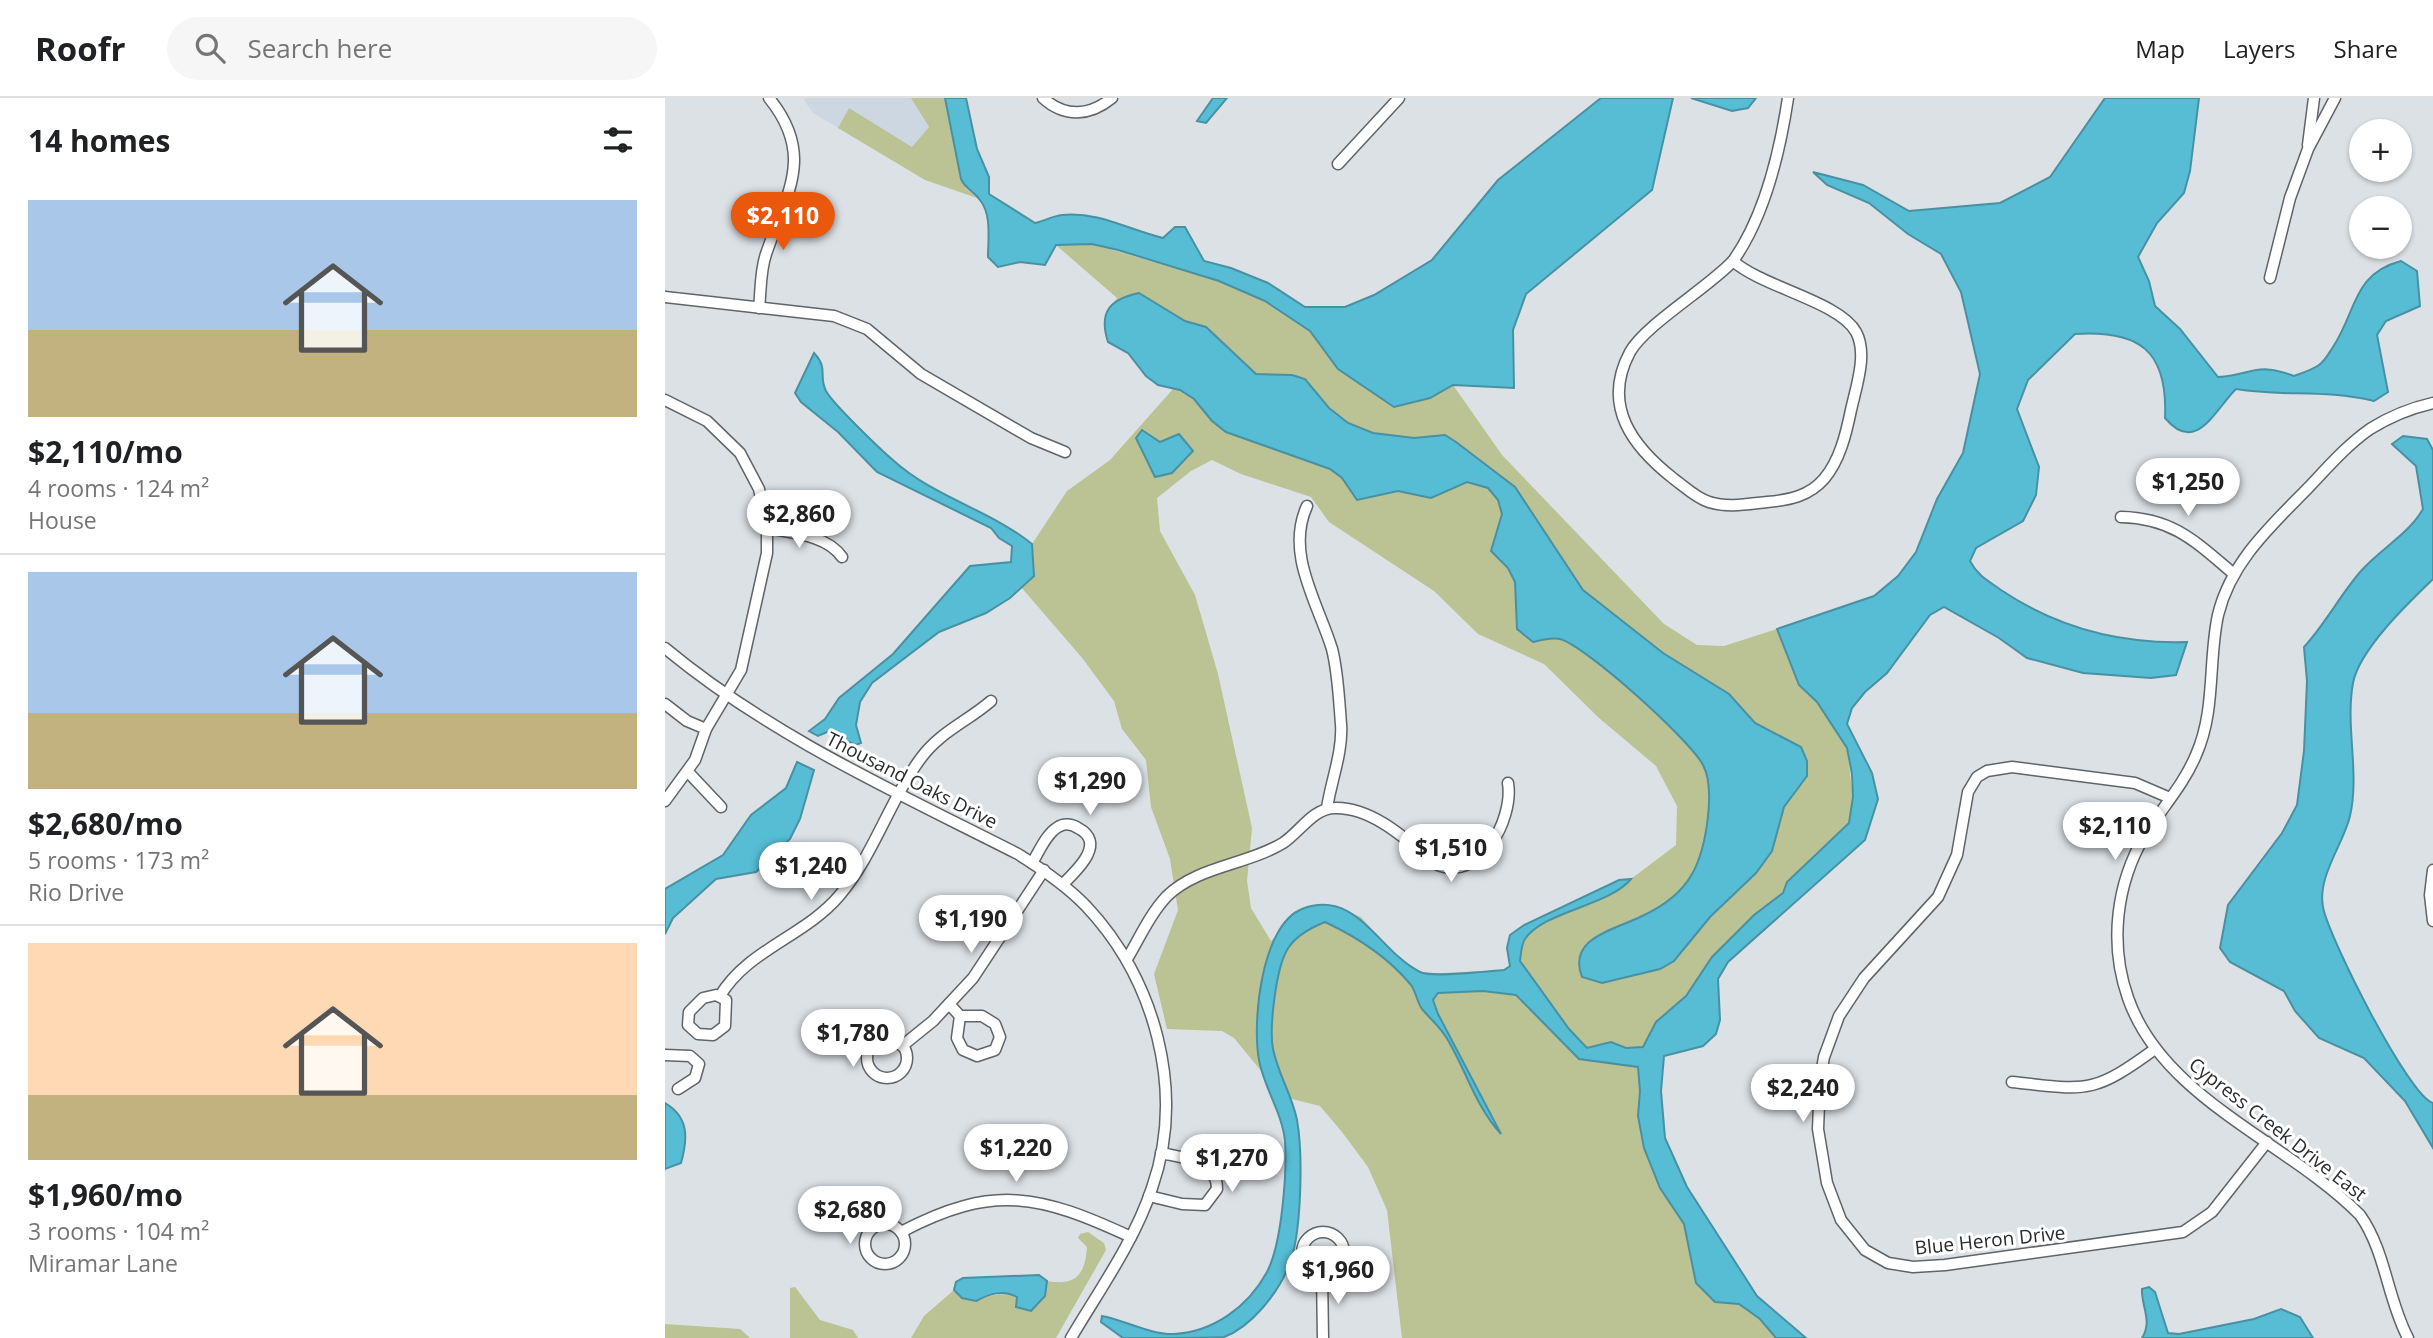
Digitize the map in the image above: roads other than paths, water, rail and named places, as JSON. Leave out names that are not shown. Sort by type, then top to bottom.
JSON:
[{"type":"street","points":[[759,308],[765,257],[791,192],[794,174],[789,128],[769,98]]},
{"type":"street","points":[[1043,98],[1058,109],[1079,113],[1101,107],[1112,98]]},
{"type":"street","points":[[1338,164],[1399,98]]},
{"type":"street","points":[[1733,261],[1751,274],[1842,317],[1856,332],[1860,341],[1860,365],[1837,457],[1824,479],[1811,491],[1790,500],[1737,506],[1698,498],[1637,446],[1623,419],[1622,378],[1632,348],[1733,261],[1751,230],[1765,192],[1788,98]]},
{"type":"street","points":[[2308,149],[2314,98]]},
{"type":"street","points":[[2270,278],[2290,198],[2308,149],[2335,98]]},
{"type":"street","points":[[665,297],[834,316],[867,329],[921,374],[1031,439],[1065,452]]},
{"type":"street","points":[[665,400],[707,422],[740,453],[759,489],[767,528],[767,553],[746,656],[706,729],[688,772],[665,801]]},
{"type":"street","name":"Cypress Creek Drive East","points":[[2409,1338],[2392,1301],[2378,1245],[2360,1215],[2186,1081],[2155,1049],[2128,999],[2118,953],[2117,929],[2123,887],[2132,861],[2189,769],[2204,733],[2218,614],[2234,574],[2258,540],[2350,445],[2388,419],[2433,403]]},
{"type":"street","points":[[1307,506],[1299,530],[1300,555],[1333,652],[1341,722],[1340,744],[1327,808]]},
{"type":"street","points":[[2121,517],[2145,517],[2173,526],[2234,574]]},
{"type":"street","points":[[767,528],[812,537],[826,543],[842,557]]},
{"type":"street","name":"Thousand Oaks Drive","points":[[665,648],[725,695],[785,735],[1044,870],[1063,884],[1109,932],[1127,959],[1143,992],[1161,1050],[1165,1102],[1161,1153],[1149,1196],[1131,1237],[1071,1338]]},
{"type":"street","points":[[720,996],[726,1000],[728,1012],[721,1030],[707,1036],[691,1030],[687,1018],[691,1007],[703,998],[720,996],[751,961],[793,934],[838,897],[885,822],[898,793],[935,741],[991,701]]},
{"type":"street","points":[[665,704],[687,721],[706,729]]},
{"type":"street","name":"Blue Heron Drive","points":[[2171,798],[2136,783],[2012,767],[1987,771],[1977,777],[1968,792],[1957,855],[1943,888],[1925,914],[1864,978],[1845,1006],[1831,1035],[1820,1080],[1818,1107],[1827,1183],[1841,1220],[1865,1251],[1901,1266],[1945,1265],[2183,1231],[2213,1212],[2267,1142]]},
{"type":"street","points":[[688,772],[721,807]]},
{"type":"street","points":[[1127,959],[1157,909],[1181,886],[1283,843],[1315,814],[1327,808],[1337,807],[1372,818],[1436,864],[1455,869],[1474,861],[1501,829],[1509,802],[1509,783]]},
{"type":"street","points":[[1033,863],[1056,828],[1065,824],[1076,826],[1087,834],[1091,845],[1087,857],[1063,884]]},
{"type":"street","points":[[902,1046],[949,1004],[991,953],[1044,870]]},
{"type":"street","points":[[2433,870],[2430,895],[2433,922]]},
{"type":"street","points":[[949,1004],[960,1016],[982,1016],[995,1024],[1000,1037],[995,1050],[977,1056],[963,1050],[957,1038],[960,1016]]},
{"type":"street","points":[[887,1038],[902,1046],[906,1061],[898,1075],[882,1078],[871,1071],[867,1057],[873,1044],[887,1038]]},
{"type":"street","points":[[2012,1082],[2089,1088],[2117,1077],[2155,1049]]},
{"type":"street","points":[[665,1055],[690,1056],[699,1064],[695,1078],[678,1089]]},
{"type":"street","points":[[1149,1196],[1182,1204],[1205,1205],[1217,1189],[1215,1175],[1202,1164],[1161,1153]]},
{"type":"street","points":[[901,1232],[904,1248],[898,1258],[887,1263],[871,1258],[865,1241],[872,1229],[885,1224],[901,1232],[959,1207],[1011,1199],[1061,1206],[1131,1237]]},
{"type":"street","points":[[1323,1232],[1338,1239],[1344,1252],[1336,1269],[1322,1274],[1308,1268],[1302,1253],[1308,1238],[1323,1232]]},
{"type":"street","points":[[1322,1274],[1324,1338]]},
{"type":"water","points":[[945,98],[966,98],[977,149],[989,177],[989,194],[1035,223],[1062,215],[1088,216],[1163,238],[1175,227],[1185,227],[1204,261],[1231,268],[1268,283],[1305,307],[1345,307],[1374,295],[1432,260],[1498,180],[1601,98],[1673,98],[1652,190],[1526,294],[1513,330],[1514,388],[1453,385],[1430,398],[1394,407],[1338,369],[1310,331],[1265,301],[1219,281],[1092,244],[1056,245],[1045,265],[1020,262],[998,267],[988,257],[989,227],[984,206],[961,179]]},
{"type":"water","points":[[1213,98],[1227,98],[1206,123],[1197,121]]},
{"type":"water","points":[[1691,98],[1756,98],[1748,108],[1732,111]]},
{"type":"water","points":[[2105,98],[2199,98],[2190,171],[2184,193],[2157,223],[2138,257],[2149,281],[2155,306],[2180,329],[2218,377],[2262,369],[2294,376],[2316,367],[2341,334],[2364,284],[2385,267],[2401,261],[2417,271],[2420,306],[2386,321],[2377,335],[2388,392],[2374,401],[2338,395],[2236,389],[2204,426],[2186,432],[2176,428],[2165,418],[2165,395],[2161,376],[2155,361],[2145,349],[2133,341],[2098,334],[2075,334],[2028,380],[2017,409],[2039,467],[2036,495],[2023,521],[1976,548],[1970,561],[1973,566],[1987,580],[2022,603],[2066,623],[2089,631],[2137,640],[2187,642],[2176,675],[2151,678],[2083,673],[2027,658],[1999,638],[1944,607],[1930,615],[1887,673],[1865,692],[1852,708],[1847,724],[1872,773],[1878,799],[1865,840],[1728,962],[1718,979],[1720,1020],[1716,1034],[1703,1046],[1664,1056],[1661,1091],[1665,1138],[1687,1187],[1757,1296],[1806,1338],[1776,1338],[1760,1319],[1739,1304],[1715,1302],[1696,1283],[1684,1224],[1660,1188],[1644,1148],[1638,1116],[1638,1067],[1579,1059],[1516,995],[1483,991],[1438,993],[1433,1000],[1438,1014],[1501,1134],[1478,1101],[1446,1037],[1422,1009],[1411,985],[1392,965],[1371,949],[1325,922],[1303,933],[1287,950],[1274,999],[1273,1049],[1295,1111],[1300,1153],[1299,1217],[1293,1254],[1283,1278],[1270,1299],[1253,1318],[1224,1337],[1123,1338],[1101,1322],[1102,1316],[1165,1334],[1202,1328],[1216,1323],[1240,1306],[1267,1272],[1280,1226],[1285,1141],[1259,1060],[1259,1000],[1269,954],[1277,934],[1288,919],[1302,909],[1321,905],[1338,907],[1352,914],[1405,962],[1426,974],[1504,970],[1510,966],[1507,948],[1510,935],[1524,925],[1619,880],[1631,879],[1608,896],[1534,929],[1524,941],[1520,961],[1569,1029],[1587,1048],[1611,1042],[1626,1048],[1643,1047],[1656,1022],[1686,996],[1712,957],[1754,915],[1783,893],[1787,882],[1849,823],[1853,797],[1847,748],[1817,702],[1799,685],[1777,629],[1874,596],[1898,576],[1916,552],[1937,499],[1963,453],[1980,374],[1961,292],[1941,254],[1908,234],[1869,203],[1827,185],[1813,172],[1863,185],[1909,211],[2000,203],[2050,177]]},
{"type":"water","points":[[1139,293],[1185,321],[1206,327],[1256,374],[1292,375],[1305,379],[1329,408],[1348,423],[1373,433],[1414,438],[1445,435],[1456,442],[1515,487],[1583,590],[1663,653],[1729,694],[1755,723],[1801,747],[1807,761],[1807,776],[1784,807],[1772,851],[1756,873],[1710,917],[1674,961],[1660,969],[1602,983],[1582,977],[1579,964],[1581,953],[1587,944],[1606,931],[1662,905],[1682,888],[1692,874],[1708,820],[1709,789],[1703,765],[1659,716],[1591,658],[1560,639],[1533,642],[1517,629],[1515,582],[1508,568],[1491,551],[1502,514],[1498,500],[1488,488],[1467,482],[1431,498],[1398,491],[1357,500],[1342,478],[1330,469],[1226,432],[1212,421],[1194,399],[1180,390],[1158,385],[1146,376],[1128,353],[1108,342],[1105,322],[1109,308],[1121,299]]},
{"type":"water","points":[[814,353],[821,363],[824,385],[830,397],[894,461],[910,474],[1016,532],[1032,544],[1034,576],[1010,598],[986,613],[939,632],[872,683],[860,702],[856,725],[861,743],[856,745],[827,732],[818,736],[809,731],[825,719],[839,698],[893,654],[970,566],[1011,562],[1012,546],[999,538],[991,528],[877,472],[838,432],[801,402],[795,393]]},
{"type":"water","points":[[1142,430],[1160,442],[1179,434],[1193,451],[1172,473],[1155,477],[1136,438]]},
{"type":"water","points":[[2403,436],[2427,439],[2433,450],[2433,579],[2386,627],[2357,670],[2351,700],[2353,799],[2347,826],[2327,872],[2322,895],[2328,924],[2371,1014],[2406,1074],[2433,1103],[2433,1148],[2405,1101],[2364,1058],[2319,1038],[2295,1011],[2284,991],[2230,962],[2220,948],[2228,905],[2282,833],[2297,805],[2304,751],[2307,681],[2304,647],[2361,571],[2410,527],[2423,509],[2416,466],[2392,444]]},
{"type":"water","points":[[797,762],[814,770],[800,819],[790,839],[756,872],[716,879],[673,918],[665,934],[665,889],[723,855],[751,815],[786,788]]},
{"type":"water","points":[[665,1103],[679,1115],[685,1129],[685,1145],[681,1163],[665,1169]]},
{"type":"water","points":[[1039,1275],[1047,1281],[1045,1296],[1031,1311],[1016,1307],[1017,1297],[1007,1293],[996,1293],[976,1301],[962,1298],[954,1290],[956,1282],[963,1278]]},
{"type":"water","points":[[2149,1287],[2155,1292],[2168,1333],[2179,1334],[2254,1319],[2281,1309],[2300,1317],[2313,1338],[2142,1338],[2147,1320],[2142,1289]]}]
